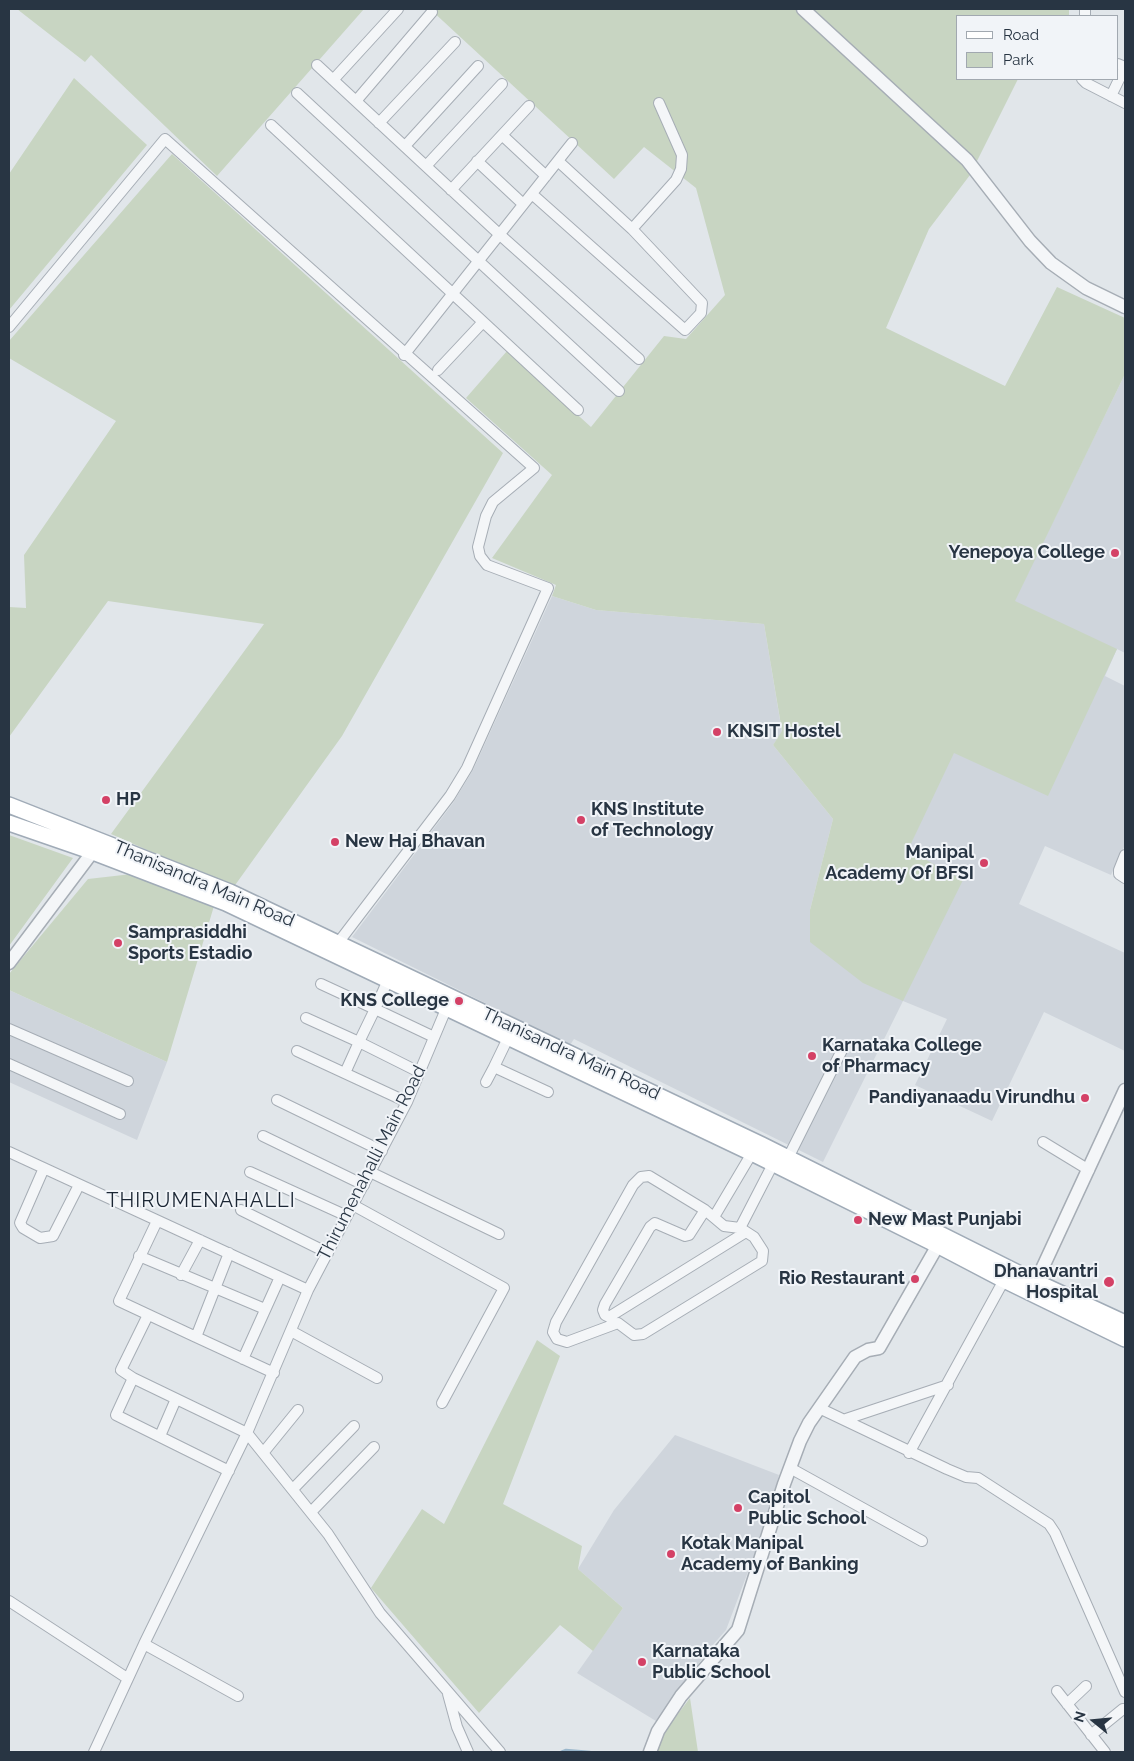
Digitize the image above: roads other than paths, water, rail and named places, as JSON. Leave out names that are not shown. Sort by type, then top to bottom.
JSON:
[{"type":"main road","name":"Thanisandra Main Road","points":[[9,805],[226,903],[388,980],[449,1002],[508,1038],[773,1164],[941,1241],[1004,1280],[1035,1288],[1125,1323]]},
{"type":"main road","name":"Thanisandra Main Road","points":[[9,823],[97,846],[230,892],[338,943],[449,1002],[788,1158],[941,1241],[1035,1288],[1125,1339]]},
{"type":"street","points":[[333,80],[398,9]]},
{"type":"street","points":[[802,9],[967,160],[1030,241],[1051,263],[1086,288],[1125,306]]},
{"type":"street","points":[[356,102],[432,12]]},
{"type":"street","points":[[380,123],[455,42]]},
{"type":"street","points":[[1112,96],[1125,67],[1119,64]]},
{"type":"street","points":[[317,66],[451,190],[639,359]]},
{"type":"street","points":[[405,146],[478,66]]},
{"type":"street","points":[[1083,80],[1125,103]]},
{"type":"street","points":[[426,166],[502,84]]},
{"type":"street","points":[[297,93],[619,391]]},
{"type":"street","points":[[632,229],[676,180],[681,169],[682,155],[659,103]]},
{"type":"street","points":[[451,190],[528,106]]},
{"type":"street","points":[[270,125],[578,410]]},
{"type":"street","points":[[502,135],[546,176]]},
{"type":"street","points":[[9,327],[165,139],[404,355],[534,468],[493,502],[486,516],[478,547],[480,556],[487,565],[548,588],[467,768],[450,796],[338,943]]},
{"type":"street","points":[[404,355],[572,143]]},
{"type":"street","points":[[477,161],[524,204]]},
{"type":"street","points":[[532,194],[685,330],[701,313],[702,303],[632,229],[558,161]]},
{"type":"street","points":[[438,370],[483,322]]},
{"type":"street","points":[[9,963],[97,846]]},
{"type":"street","points":[[1125,855],[1119,870],[1119,874],[1125,878]]},
{"type":"street","points":[[345,1073],[388,980]]},
{"type":"street","points":[[321,984],[434,1037]]},
{"type":"street","name":"Thirumenahalli Main Road","points":[[94,1752],[144,1644],[247,1434],[308,1290],[407,1102],[449,1002]]},
{"type":"street","points":[[306,1018],[419,1072]]},
{"type":"street","points":[[9,1029],[128,1081]]},
{"type":"street","points":[[486,1082],[508,1038]]},
{"type":"street","points":[[788,1158],[843,1048]]},
{"type":"street","points":[[297,1051],[407,1102]]},
{"type":"street","points":[[9,1064],[120,1114]]},
{"type":"street","points":[[494,1067],[548,1092]]},
{"type":"street","points":[[1035,1288],[1108,1133],[1125,1090]]},
{"type":"street","points":[[277,1100],[382,1151]]},
{"type":"street","points":[[1035,1288],[1089,1170],[1125,1102]]},
{"type":"street","points":[[262,1136],[364,1185]]},
{"type":"street","points":[[1043,1142],[1089,1170]]},
{"type":"street","points":[[9,1153],[308,1290]]},
{"type":"street","points":[[714,1217],[752,1154]]},
{"type":"street","points":[[705,1210],[689,1235],[685,1236],[655,1223],[650,1227],[605,1304],[603,1310],[605,1315],[609,1317],[743,1230],[773,1164]]},
{"type":"street","points":[[44,1168],[20,1223],[23,1228],[40,1238],[54,1236],[80,1185]]},
{"type":"street","points":[[250,1172],[347,1216]]},
{"type":"street","points":[[370,1172],[499,1234]]},
{"type":"street","points":[[649,1176],[714,1217],[724,1226],[743,1230],[754,1237],[763,1251],[762,1261],[643,1334],[634,1335],[618,1323],[567,1342],[557,1339],[553,1332],[556,1322],[633,1185],[641,1177],[649,1176]]},
{"type":"street","points":[[353,1206],[504,1288],[442,1403]]},
{"type":"street","points":[[241,1210],[328,1253]]},
{"type":"street","points":[[157,1221],[119,1301],[274,1373]]},
{"type":"street","points":[[181,1275],[200,1240]]},
{"type":"street","points":[[650,1752],[658,1731],[681,1696],[738,1630],[800,1441],[855,1357],[868,1350],[879,1348],[941,1241]]},
{"type":"street","points":[[196,1337],[229,1253]]},
{"type":"street","points":[[139,1256],[266,1309]]},
{"type":"street","points":[[243,1359],[280,1277]]},
{"type":"street","points":[[909,1452],[948,1385],[1004,1280]]},
{"type":"street","points":[[148,1315],[121,1370],[133,1378],[247,1434],[328,1534],[380,1613],[500,1752]]},
{"type":"street","points":[[291,1331],[377,1378]]},
{"type":"street","points":[[133,1378],[116,1414],[229,1471]]},
{"type":"street","points":[[846,1419],[948,1385]]},
{"type":"street","points":[[160,1436],[176,1398]]},
{"type":"street","points":[[820,1408],[958,1474],[978,1478],[1052,1528],[1125,1692]]},
{"type":"street","points":[[263,1453],[298,1410]]},
{"type":"street","points":[[293,1489],[354,1426]]},
{"type":"street","points":[[311,1512],[374,1447]]},
{"type":"street","points":[[790,1468],[922,1541]]},
{"type":"street","points":[[9,1601],[128,1678]]},
{"type":"street","points":[[144,1644],[238,1696]]},
{"type":"street","points":[[1066,1704],[1086,1686]]},
{"type":"street","points":[[448,1691],[457,1728],[468,1752]]},
{"type":"street","points":[[1057,1691],[1105,1752]]},
{"type":"street","points":[[1091,1734],[1123,1709]]},
{"type":"waterway","points":[[561,1752],[566,1750],[590,1752]]},
{"type":"place","name":"Yenepoya College","points":[[1115,553]]},
{"type":"place","name":"KNSIT Hostel","points":[[717,732]]},
{"type":"place","name":"HP","points":[[106,800]]},
{"type":"place","name":"KNS Institute of Technology","points":[[581,820]]},
{"type":"place","name":"New Haj Bhavan","points":[[335,842]]},
{"type":"place","name":"Manipal Academy Of BFSI","points":[[984,863]]},
{"type":"place","name":"Samprasiddhi Sports Estadio","points":[[118,943]]},
{"type":"place","name":"KNS College","points":[[459,1001]]},
{"type":"place","name":"Karnataka College of Pharmacy","points":[[812,1056]]},
{"type":"place","name":"Pandiyanaadu Virundhu","points":[[1085,1098]]},
{"type":"place","name":"New Mast Punjabi","points":[[858,1220]]},
{"type":"place","name":"Rio Restaurant","points":[[915,1279]]},
{"type":"place","name":"Dhanavantri Hospital","points":[[1109,1282]]},
{"type":"place","name":"Capitol Public School","points":[[738,1508]]},
{"type":"place","name":"Kotak Manipal Academy of Banking","points":[[671,1554]]},
{"type":"place","name":"Karnataka Public School","points":[[642,1662]]},
{"type":"district","name":"THIRUMENAHALLI","points":[[201,1201]]}]
